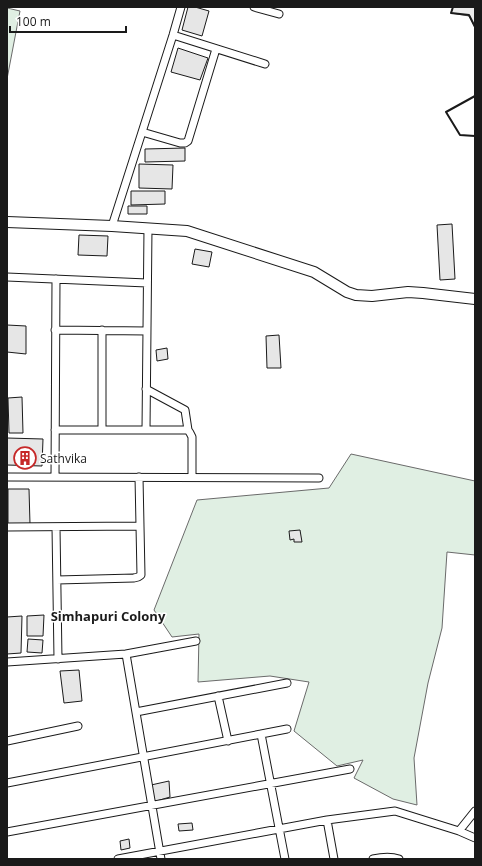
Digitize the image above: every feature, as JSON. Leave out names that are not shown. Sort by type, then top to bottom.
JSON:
[{"type":"street","points":[[112,226],[181,7]]},
{"type":"street","points":[[254,7],[279,14]]},
{"type":"street","points":[[173,35],[265,64]]},
{"type":"street","points":[[142,132],[180,143],[185,143],[188,141],[216,49]]},
{"type":"street","points":[[7,222],[112,226],[187,231],[305,268],[347,292],[356,295],[372,296],[408,292],[475,299]]},
{"type":"street","points":[[146,430],[148,228]]},
{"type":"street","points":[[7,277],[147,283]]},
{"type":"street","points":[[55,477],[56,279]]},
{"type":"street","points":[[56,330],[147,331]]},
{"type":"street","points":[[102,330],[102,430]]},
{"type":"street","points":[[146,389],[185,410],[188,430],[192,437],[192,478]]},
{"type":"street","points":[[55,430],[188,430]]},
{"type":"street","points":[[7,477],[320,478]]},
{"type":"street","points":[[57,580],[138,577],[141,575],[139,477]]},
{"type":"street","points":[[7,527],[140,526]]},
{"type":"street","points":[[56,527],[58,659]]},
{"type":"street","points":[[7,662],[126,654],[196,642]]},
{"type":"street","points":[[126,654],[161,859]]},
{"type":"street","points":[[136,712],[287,683]]},
{"type":"street","points":[[218,696],[228,741]]},
{"type":"street","points":[[7,741],[78,726]]},
{"type":"street","points":[[7,783],[287,730]]},
{"type":"street","points":[[261,734],[285,859]]},
{"type":"street","points":[[7,832],[350,768]]},
{"type":"street","points":[[118,859],[327,820],[395,811],[459,831],[475,838]]},
{"type":"street","points":[[459,831],[475,811]]},
{"type":"street","points":[[327,820],[334,859]]},
{"type":"street","points":[[373,859],[386,857],[399,859]]},
{"type":"green space","points":[[7,8],[20,11],[7,79]]},
{"type":"green space","points":[[351,454],[475,481],[475,555],[447,552],[442,628],[428,683],[414,758],[417,805],[393,799],[354,778],[363,760],[337,766],[294,731],[309,682],[270,676],[198,682],[199,634],[172,637],[154,610],[197,500],[329,488]]},
{"type":"shaded area","points":[[453,7],[475,7],[475,27],[469,16],[451,13]]},
{"type":"building","points":[[188,7],[195,7],[209,11],[202,36],[182,30]]},
{"type":"building","points":[[178,48],[208,58],[200,80],[171,72]]},
{"type":"building","points":[[185,148],[185,161],[145,162],[145,149]]},
{"type":"building","points":[[139,164],[173,165],[172,189],[139,188]]},
{"type":"building","points":[[131,191],[165,191],[165,204],[131,205]]},
{"type":"building","points":[[128,206],[147,206],[147,214],[128,214]]},
{"type":"building","points":[[452,224],[455,279],[440,280],[437,225]]},
{"type":"building","points":[[79,235],[108,236],[107,256],[78,255]]},
{"type":"building","points":[[195,249],[212,252],[209,267],[192,264]]},
{"type":"building","points":[[7,325],[26,326],[26,354],[7,352]]},
{"type":"building","points":[[279,335],[281,368],[267,368],[266,336]]},
{"type":"building","points":[[167,348],[168,359],[157,361],[156,350]]},
{"type":"building","points":[[22,397],[23,433],[9,433],[8,398]]},
{"type":"building","name":"Sathvika","points":[[7,438],[43,439],[42,466],[7,465]]},
{"type":"building","points":[[8,489],[29,489],[30,524],[8,524]]},
{"type":"building","points":[[300,530],[302,542],[294,542],[294,539],[290,540],[289,531]]},
{"type":"building","points":[[44,615],[43,636],[27,636],[27,616]]},
{"type":"building","points":[[22,616],[21,653],[7,654],[7,617]]},
{"type":"building","points":[[28,639],[43,640],[42,653],[27,652]]},
{"type":"building","points":[[79,670],[82,701],[64,703],[60,671]]},
{"type":"building","points":[[169,781],[170,797],[153,802],[151,785]]},
{"type":"building","points":[[192,823],[193,830],[179,831],[178,824]]},
{"type":"building","points":[[129,839],[130,848],[121,850],[120,841]]},
{"type":"wall","points":[[453,7],[451,13],[469,15],[475,27]]},
{"type":"wall","points":[[475,96],[446,112],[460,135],[475,136]]},
{"type":"place","name":"Sathvika","points":[[25,458]]},
{"type":"district","name":"Simhapuri Colony","points":[[108,616]]}]
